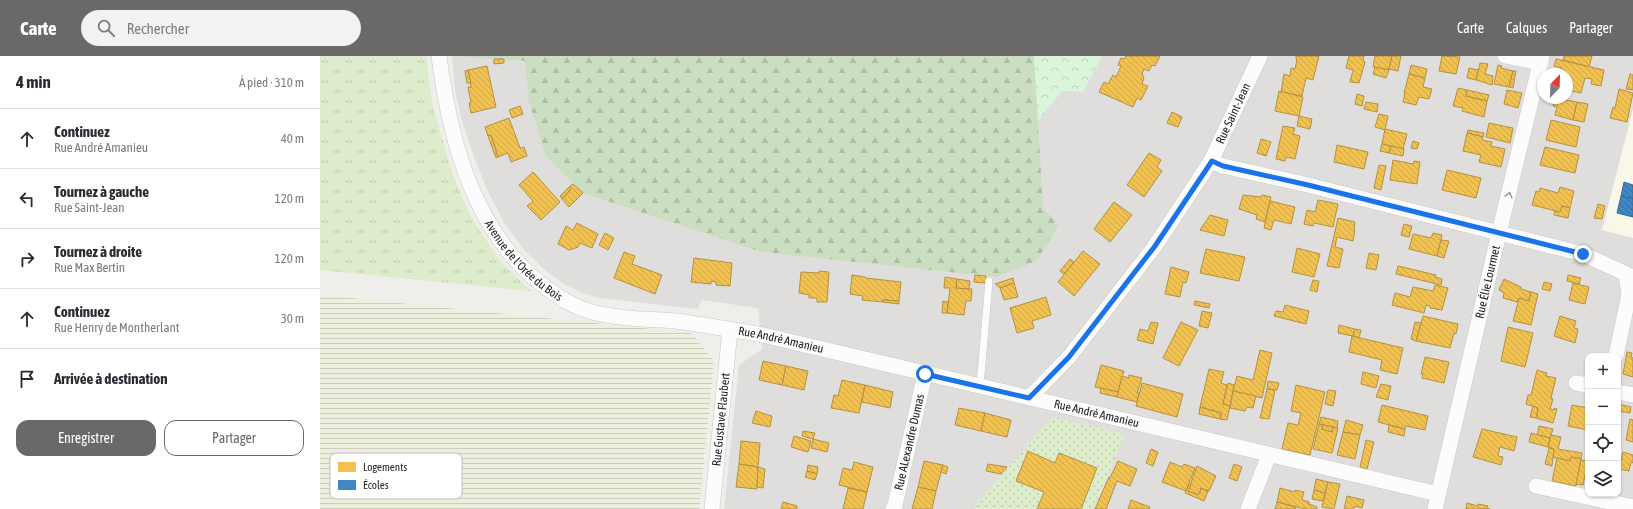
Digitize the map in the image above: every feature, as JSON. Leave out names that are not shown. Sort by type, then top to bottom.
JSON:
[{"type":"street","name":"Avenue de l'Orée du Bois","points":[[439,56],[444,91],[452,129],[466,174],[491,228],[512,257],[534,279],[565,301],[586,311],[730,330]]},
{"type":"street","name":"Rue Saint-Jean","points":[[1029,398],[1069,357],[1155,246],[1214,157],[1260,56]]},
{"type":"street","points":[[1505,56],[1542,60]]},
{"type":"street","name":"Rue Élie Lourmet","points":[[1435,509],[1499,232],[1542,60]]},
{"type":"street","points":[[1214,157],[1223,166],[1308,185],[1583,254],[1630,276],[1629,294],[1617,353]]},
{"type":"street","name":"Rue André Amanieu","points":[[730,330],[762,336],[1438,494]]},
{"type":"street","name":"Rue Gustave Flaubert","points":[[712,509],[730,330]]},
{"type":"street","name":"Rue ALexandre Dumas","points":[[893,509],[925,374]]},
{"type":"street","points":[[1621,393],[1633,395]]},
{"type":"street","points":[[1248,509],[1269,455]]},
{"type":"street","points":[[1536,486],[1633,507]]},
{"type":"lane","points":[[980,387],[989,281]]},
{"type":"shaded area","points":[[452,56],[1633,56],[1633,509],[724,509],[739,365],[762,349],[758,308],[702,300],[697,309],[599,298],[583,293],[564,284],[545,270],[525,251],[506,226],[487,190],[463,125],[455,91]]},
{"type":"shaded area","points":[[1633,109],[1633,238],[1602,230]]},
{"type":"green space","points":[[320,56],[426,56],[432,104],[451,169],[464,202],[476,225],[500,261],[531,291],[320,270]]},
{"type":"green space","points":[[455,56],[1034,56],[1043,208],[1059,225],[1037,261],[996,277],[762,252],[583,193],[546,156],[529,102],[525,61]]},
{"type":"green space","points":[[1034,56],[1102,56],[1083,92],[1062,91],[1038,121]]},
{"type":"green space","points":[[320,295],[691,333],[714,361],[699,509],[320,509]]},
{"type":"green space","points":[[1052,417],[1125,434],[1094,509],[972,509]]},
{"type":"building: Logements","points":[[1126,56],[1160,56],[1155,66],[1152,65],[1149,71],[1144,69],[1142,74],[1144,78],[1142,84],[1148,86],[1141,100],[1137,98],[1133,107],[1099,92],[1104,82],[1108,84],[1113,75],[1116,77],[1121,66],[1118,65],[1121,58],[1124,59]]},
{"type":"building: Logements","points":[[1296,56],[1319,56],[1313,80],[1306,78],[1302,96],[1281,92],[1284,74],[1290,76],[1291,68],[1295,69],[1297,60]]},
{"type":"building: Logements","points":[[1349,56],[1364,56],[1363,61],[1365,62],[1359,83],[1350,82],[1353,70],[1346,68]]},
{"type":"building: Logements","points":[[1375,56],[1392,56],[1389,70],[1373,67]]},
{"type":"building: Logements","points":[[1392,56],[1401,56],[1398,71],[1389,69]]},
{"type":"building: Logements","points":[[1442,56],[1460,57],[1456,74],[1439,71]]},
{"type":"building: Logements","points":[[1564,56],[1592,56],[1589,67],[1563,60]]},
{"type":"building: Logements","points":[[494,59],[504,59],[504,63],[494,64]]},
{"type":"building: Logements","points":[[1556,59],[1604,70],[1601,86],[1591,84],[1592,79],[1585,78],[1581,93],[1573,91],[1573,68],[1561,68],[1554,66]]},
{"type":"building: Logements","points":[[1480,63],[1488,64],[1485,74],[1493,76],[1492,85],[1476,80]]},
{"type":"building: Logements","points":[[1411,65],[1427,69],[1425,78],[1409,74]]},
{"type":"building: Logements","points":[[1498,65],[1502,66],[1501,68],[1513,71],[1509,87],[1494,84]]},
{"type":"building: Logements","points":[[487,66],[496,107],[471,113],[468,87],[471,87],[468,70]]},
{"type":"building: Logements","points":[[1375,67],[1389,70],[1386,78],[1373,74]]},
{"type":"building: Logements","points":[[1469,68],[1478,70],[1476,80],[1467,78]]},
{"type":"building: Logements","points":[[468,70],[471,83],[467,83],[465,71]]},
{"type":"building: Logements","points":[[1513,71],[1516,71],[1513,88],[1509,87]]},
{"type":"building: Logements","points":[[1409,74],[1425,78],[1423,87],[1432,89],[1429,99],[1419,97],[1416,105],[1403,102]]},
{"type":"building: Logements","points":[[1630,74],[1633,75],[1633,90],[1626,89]]},
{"type":"building: Logements","points":[[1458,88],[1467,90],[1466,96],[1487,101],[1484,117],[1462,111],[1463,108],[1453,106]]},
{"type":"building: Logements","points":[[1619,89],[1633,93],[1627,122],[1610,118],[1613,107],[1615,108]]},
{"type":"building: Logements","points":[[1467,90],[1489,95],[1487,101],[1466,96]]},
{"type":"building: Logements","points":[[1507,90],[1522,93],[1518,108],[1504,104]]},
{"type":"building: Logements","points":[[1279,91],[1303,97],[1299,116],[1275,111]]},
{"type":"building: Logements","points":[[1357,94],[1364,96],[1362,106],[1355,104]]},
{"type":"building: Logements","points":[[1573,101],[1577,102],[1573,120],[1555,115],[1557,107],[1553,106],[1554,104],[1573,104]]},
{"type":"building: Logements","points":[[1366,102],[1378,104],[1377,112],[1364,109]]},
{"type":"building: Logements","points":[[1577,102],[1588,104],[1584,122],[1573,120]]},
{"type":"building: Logements","points":[[520,106],[523,114],[512,118],[509,110]]},
{"type":"building: Logements","points":[[1172,112],[1182,117],[1178,127],[1167,123]]},
{"type":"building: Logements","points":[[1379,114],[1388,116],[1385,130],[1375,127]]},
{"type":"building: Logements","points":[[1299,116],[1312,119],[1310,129],[1297,126]]},
{"type":"building: Logements","points":[[509,118],[520,148],[524,147],[527,156],[511,162],[508,153],[498,157],[491,135],[488,136],[485,127]]},
{"type":"building: Logements","points":[[1551,120],[1580,127],[1576,147],[1546,140]]},
{"type":"building: Logements","points":[[1489,123],[1513,128],[1510,143],[1486,137]]},
{"type":"building: Logements","points":[[1283,126],[1295,128],[1293,134],[1300,136],[1295,159],[1286,157],[1285,161],[1276,159]]},
{"type":"building: Logements","points":[[1385,129],[1407,134],[1403,149],[1382,144]]},
{"type":"building: Logements","points":[[1468,130],[1484,133],[1483,137],[1467,133]]},
{"type":"building: Logements","points":[[1467,133],[1483,137],[1482,140],[1492,142],[1491,146],[1505,149],[1501,167],[1479,162],[1481,155],[1463,151]]},
{"type":"building: Logements","points":[[491,135],[498,157],[496,158],[488,136]]},
{"type":"building: Logements","points":[[1261,139],[1271,142],[1266,156],[1257,153]]},
{"type":"building: Logements","points":[[1413,141],[1419,143],[1417,149],[1411,148]]},
{"type":"building: Logements","points":[[1382,144],[1391,146],[1389,153],[1380,151]]},
{"type":"building: Logements","points":[[1337,145],[1368,152],[1364,169],[1334,162]]},
{"type":"building: Logements","points":[[1391,146],[1404,149],[1403,156],[1389,153]]},
{"type":"building: Logements","points":[[1545,147],[1579,155],[1575,173],[1540,165]]},
{"type":"building: Logements","points":[[1149,153],[1161,160],[1157,167],[1162,171],[1144,197],[1127,185]]},
{"type":"building: Logements","points":[[1393,160],[1413,164],[1414,161],[1420,162],[1417,184],[1390,180]]},
{"type":"building: Logements","points":[[1379,165],[1386,166],[1381,190],[1374,188]]},
{"type":"building: Logements","points":[[1447,170],[1481,178],[1476,198],[1442,190]]},
{"type":"building: Logements","points":[[533,172],[560,202],[541,220],[527,206],[533,201],[519,185]]},
{"type":"building: Logements","points":[[573,184],[583,193],[569,207],[562,199],[571,189],[569,187]]},
{"type":"building: Logements","points":[[569,187],[571,189],[562,199],[560,196]]},
{"type":"building: Logements","points":[[1560,187],[1574,191],[1570,208],[1562,206],[1560,212],[1532,205],[1536,191],[1539,192],[1540,188],[1558,193]]},
{"type":"building: Logements","points":[[1243,195],[1261,197],[1262,195],[1271,197],[1265,222],[1256,219],[1257,215],[1239,209]]},
{"type":"building: Logements","points":[[1318,200],[1338,204],[1333,227],[1314,223],[1313,226],[1304,224],[1307,210],[1315,212]]},
{"type":"building: Logements","points":[[1270,201],[1295,207],[1291,224],[1274,220],[1271,230],[1264,228]]},
{"type":"building: Logements","points":[[1114,202],[1132,215],[1110,242],[1094,229]]},
{"type":"building: Logements","points":[[1598,204],[1605,206],[1602,219],[1594,218]]},
{"type":"building: Logements","points":[[1562,206],[1570,208],[1568,218],[1554,215],[1555,211],[1560,212]]},
{"type":"building: Logements","points":[[1210,215],[1228,220],[1224,236],[1200,230]]},
{"type":"building: Logements","points":[[1338,218],[1355,222],[1353,241],[1337,237],[1335,247],[1343,249],[1339,268],[1327,266]]},
{"type":"building: Logements","points":[[577,223],[598,234],[592,248],[580,243],[578,247],[569,250],[558,244],[566,226],[573,230]]},
{"type":"building: Logements","points":[[1404,224],[1412,226],[1409,237],[1401,235]]},
{"type":"building: Logements","points":[[605,233],[614,238],[608,250],[599,245]]},
{"type":"building: Logements","points":[[1433,233],[1442,235],[1437,256],[1409,249],[1413,234],[1431,238]]},
{"type":"building: Logements","points":[[1441,240],[1449,241],[1444,258],[1437,256]]},
{"type":"building: Logements","points":[[1297,248],[1320,254],[1314,277],[1292,272]]},
{"type":"building: Logements","points":[[1206,249],[1245,257],[1239,281],[1200,273]]},
{"type":"building: Logements","points":[[1083,251],[1100,264],[1074,296],[1058,282]]},
{"type":"building: Logements","points":[[624,252],[635,256],[632,264],[662,275],[655,294],[614,278]]},
{"type":"building: Logements","points":[[1369,253],[1379,255],[1376,270],[1366,268]]},
{"type":"building: Logements","points":[[694,258],[732,263],[730,286],[716,285],[716,282],[711,281],[711,284],[691,282]]},
{"type":"building: Logements","points":[[1070,259],[1074,262],[1064,274],[1060,271]]},
{"type":"building: Logements","points":[[1398,266],[1436,275],[1435,277],[1442,279],[1441,285],[1396,274]]},
{"type":"building: Logements","points":[[1171,267],[1189,272],[1186,283],[1183,282],[1180,297],[1165,294]]},
{"type":"building: Logements","points":[[819,271],[829,272],[827,302],[817,302],[817,298],[809,298],[809,295],[799,293],[801,272],[819,273]]},
{"type":"building: Logements","points":[[852,275],[901,282],[899,301],[883,300],[883,302],[862,300],[863,296],[850,294]]},
{"type":"building: Logements","points":[[975,275],[986,276],[985,283],[974,282]]},
{"type":"building: Logements","points":[[1568,275],[1581,278],[1579,284],[1567,281]]},
{"type":"building: Logements","points":[[945,277],[957,279],[956,288],[972,289],[971,301],[966,301],[964,315],[947,313],[950,288],[944,288]]},
{"type":"building: Logements","points":[[1013,278],[1014,283],[1000,288],[995,284]]},
{"type":"building: Logements","points":[[957,279],[970,281],[969,289],[956,288]]},
{"type":"building: Logements","points":[[1504,279],[1521,287],[1521,289],[1531,292],[1529,301],[1519,298],[1517,302],[1503,298],[1504,293],[1499,290]]},
{"type":"building: Logements","points":[[1313,280],[1319,281],[1317,292],[1310,290]]},
{"type":"building: Logements","points":[[1544,282],[1552,284],[1550,291],[1542,289]]},
{"type":"building: Logements","points":[[1014,283],[1018,297],[1004,300],[1000,288]]},
{"type":"building: Logements","points":[[1573,283],[1589,287],[1585,304],[1569,300]]},
{"type":"building: Logements","points":[[1435,285],[1448,288],[1442,310],[1430,308],[1430,306],[1426,305],[1424,313],[1392,305],[1395,293],[1410,297],[1413,287],[1433,291]]},
{"type":"building: Logements","points":[[1531,292],[1538,294],[1531,325],[1513,321],[1519,298],[1529,301]]},
{"type":"building: Logements","points":[[1046,297],[1051,315],[1032,321],[1034,328],[1017,333],[1010,308]]},
{"type":"building: Logements","points":[[883,300],[899,301],[899,304],[883,302]]},
{"type":"building: Logements","points":[[943,301],[948,302],[947,313],[942,313]]},
{"type":"building: Logements","points":[[1195,301],[1210,304],[1209,308],[1194,305]]},
{"type":"building: Logements","points":[[1285,305],[1309,311],[1306,324],[1274,316],[1276,311],[1283,312]]},
{"type":"building: Logements","points":[[1202,311],[1212,313],[1208,328],[1199,326]]},
{"type":"building: Logements","points":[[1423,316],[1458,324],[1456,334],[1454,333],[1450,348],[1416,341]]},
{"type":"building: Logements","points":[[1560,316],[1576,321],[1574,328],[1578,329],[1575,343],[1554,336]]},
{"type":"building: Logements","points":[[1151,322],[1158,323],[1153,344],[1137,340],[1140,329],[1148,331]]},
{"type":"building: Logements","points":[[1181,322],[1198,330],[1179,366],[1163,358]]},
{"type":"building: Logements","points":[[1415,322],[1421,323],[1416,341],[1411,339]]},
{"type":"building: Logements","points":[[1339,325],[1355,329],[1353,336],[1338,333]]},
{"type":"building: Logements","points":[[1508,327],[1533,333],[1525,367],[1501,361]]},
{"type":"building: Logements","points":[[1355,329],[1361,330],[1359,338],[1353,336]]},
{"type":"building: Logements","points":[[1352,336],[1403,348],[1397,374],[1380,370],[1382,360],[1349,352]]},
{"type":"building: Logements","points":[[1260,350],[1272,353],[1262,398],[1233,391],[1237,376],[1253,380]]},
{"type":"building: Logements","points":[[1627,352],[1632,353],[1633,377],[1623,374]]},
{"type":"building: Logements","points":[[1425,357],[1449,362],[1444,383],[1422,378],[1423,374],[1421,374]]},
{"type":"building: Logements","points":[[763,361],[786,366],[782,385],[759,380]]},
{"type":"building: Logements","points":[[1101,365],[1124,371],[1118,392],[1095,387]]},
{"type":"building: Logements","points":[[786,366],[808,371],[804,390],[782,385]]},
{"type":"building: Logements","points":[[1209,369],[1224,372],[1221,383],[1227,385],[1223,404],[1230,406],[1227,420],[1220,419],[1221,413],[1200,407]]},
{"type":"building: Logements","points":[[1537,370],[1547,373],[1546,376],[1556,378],[1550,409],[1557,409],[1553,423],[1536,418],[1538,408],[1526,404],[1528,395],[1531,395]]},
{"type":"building: Logements","points":[[1363,372],[1379,376],[1376,388],[1361,384]]},
{"type":"building: Logements","points":[[1129,375],[1142,378],[1137,393],[1139,393],[1137,402],[1117,397],[1122,376],[1129,378]]},
{"type":"building: Logements","points":[[842,380],[865,385],[859,413],[831,408],[834,395],[838,396]]},
{"type":"building: Logements","points":[[1268,381],[1279,383],[1277,390],[1267,389]]},
{"type":"building: Logements","points":[[1142,383],[1183,394],[1177,417],[1136,406]]},
{"type":"building: Logements","points":[[1228,383],[1234,385],[1230,406],[1223,404]]},
{"type":"building: Logements","points":[[1381,384],[1391,386],[1388,400],[1376,397]]},
{"type":"building: Logements","points":[[865,385],[893,392],[890,408],[862,402]]},
{"type":"building: Logements","points":[[1296,385],[1325,392],[1310,455],[1282,449],[1288,423],[1298,425],[1301,413],[1291,411]]},
{"type":"building: Logements","points":[[1101,388],[1118,392],[1117,397],[1100,393]]},
{"type":"building: Logements","points":[[1267,389],[1275,390],[1269,419],[1260,418]]},
{"type":"building: Logements","points":[[1328,390],[1336,391],[1333,406],[1325,404]]},
{"type":"building: Logements","points":[[1233,391],[1256,396],[1253,408],[1247,407],[1245,411],[1230,408]]},
{"type":"building: Logements","points":[[1382,405],[1428,416],[1425,430],[1406,426],[1405,429],[1378,422]]},
{"type":"building: Logements","points":[[1572,405],[1585,407],[1585,429],[1568,426]]},
{"type":"building: Logements","points":[[1621,405],[1631,407],[1630,413],[1621,412]]},
{"type":"building: Logements","points":[[1533,406],[1538,408],[1536,418],[1530,417]]},
{"type":"building: Logements","points":[[1200,407],[1221,413],[1220,419],[1199,414]]},
{"type":"building: Logements","points":[[959,408],[985,413],[981,431],[955,425]]},
{"type":"building: Logements","points":[[756,411],[772,416],[770,427],[752,423]]},
{"type":"building: Logements","points":[[985,413],[1011,420],[1007,437],[981,431]]},
{"type":"building: Logements","points":[[1321,417],[1338,421],[1337,428],[1319,424]]},
{"type":"building: Logements","points":[[1630,419],[1633,420],[1633,442],[1626,440]]},
{"type":"building: Logements","points":[[1346,420],[1363,425],[1360,435],[1343,432]]},
{"type":"building: Logements","points":[[1319,424],[1323,425],[1322,429],[1332,432],[1333,427],[1338,428],[1332,453],[1313,449]]},
{"type":"building: Logements","points":[[1323,425],[1333,427],[1332,432],[1322,429]]},
{"type":"building: Logements","points":[[1389,425],[1405,429],[1404,436],[1388,432]]},
{"type":"building: Logements","points":[[1539,426],[1553,429],[1550,438],[1537,435]]},
{"type":"building: Logements","points":[[1482,429],[1517,437],[1514,451],[1500,447],[1498,456],[1503,457],[1501,465],[1473,457]]},
{"type":"building: Logements","points":[[803,431],[815,433],[813,439],[802,436]]},
{"type":"building: Logements","points":[[1343,432],[1360,435],[1355,459],[1337,455]]},
{"type":"building: Logements","points":[[1531,433],[1550,438],[1548,447],[1529,442]]},
{"type":"building: Logements","points":[[1551,435],[1561,437],[1558,449],[1582,453],[1581,459],[1571,457],[1570,461],[1552,457],[1554,449],[1548,447]]},
{"type":"building: Logements","points":[[794,436],[811,441],[808,452],[791,447]]},
{"type":"building: Logements","points":[[813,439],[829,443],[827,452],[811,448]]},
{"type":"building: Logements","points":[[1366,440],[1374,442],[1367,469],[1360,467]]},
{"type":"building: Logements","points":[[741,441],[760,443],[758,467],[739,464]]},
{"type":"building: Logements","points":[[1549,448],[1554,449],[1552,466],[1545,464]]},
{"type":"building: Logements","points":[[1151,449],[1158,452],[1153,466],[1146,463]]},
{"type":"building: Logements","points":[[1028,451],[1055,463],[1059,453],[1097,468],[1081,509],[1037,509],[1044,492],[1016,481]]},
{"type":"building: Logements","points":[[1623,452],[1633,455],[1633,463],[1631,462],[1629,471],[1621,469]]},
{"type":"building: Logements","points":[[1571,457],[1581,459],[1576,486],[1552,481],[1557,458],[1570,461]]},
{"type":"building: Logements","points":[[1581,460],[1585,461],[1585,475],[1583,485],[1576,484]]},
{"type":"building: Logements","points":[[924,461],[943,465],[936,491],[918,487]]},
{"type":"building: Logements","points":[[1118,461],[1137,469],[1130,486],[1117,481],[1106,509],[1095,509],[1109,477],[1110,478]]},
{"type":"building: Logements","points":[[854,462],[873,467],[867,492],[839,485],[843,468],[852,470]]},
{"type":"building: Logements","points":[[1170,462],[1182,467],[1184,464],[1195,468],[1186,491],[1162,482]]},
{"type":"building: Logements","points":[[739,464],[758,467],[757,489],[736,487]]},
{"type":"building: Logements","points":[[988,464],[1007,467],[1001,474],[986,471]]},
{"type":"building: Logements","points":[[1234,464],[1242,467],[1237,481],[1229,478]]},
{"type":"building: Logements","points":[[808,465],[818,467],[817,474],[807,471]]},
{"type":"building: Logements","points":[[943,465],[948,467],[946,474],[941,472]]},
{"type":"building: Logements","points":[[1197,466],[1216,476],[1209,491],[1200,488],[1201,490],[1198,495],[1188,491]]},
{"type":"building: Logements","points":[[758,467],[765,469],[763,488],[757,487]]},
{"type":"building: Logements","points":[[807,471],[817,474],[815,480],[805,477]]},
{"type":"building: Logements","points":[[1316,479],[1328,482],[1325,493],[1314,490]]},
{"type":"building: Logements","points":[[1328,482],[1340,484],[1334,509],[1322,507]]},
{"type":"building: Logements","points":[[1189,484],[1191,485],[1188,491],[1198,495],[1201,490],[1200,488],[1208,491],[1204,501],[1185,493]]},
{"type":"building: Logements","points":[[918,487],[936,491],[932,509],[912,509]]},
{"type":"building: Logements","points":[[848,488],[867,492],[863,509],[843,509]]},
{"type":"building: Logements","points":[[1280,488],[1295,492],[1295,490],[1304,492],[1302,500],[1309,502],[1309,504],[1317,507],[1317,509],[1305,509],[1277,502]]},
{"type":"building: Logements","points":[[1314,490],[1325,493],[1323,501],[1312,499]]},
{"type":"building: Logements","points":[[1347,496],[1364,500],[1362,508],[1355,506],[1354,509],[1344,509]]},
{"type":"building: Logements","points":[[1131,500],[1150,507],[1149,509],[1128,509]]},
{"type":"building: Logements","points":[[783,502],[797,506],[797,509],[781,509]]},
{"type":"building: Logements","points":[[1277,502],[1296,507],[1295,509],[1275,509]]},
{"type":"building: Logements","points":[[1467,503],[1478,506],[1478,504],[1488,506],[1487,508],[1490,509],[1466,509]]},
{"type":"building: Écoles","points":[[1624,182],[1633,185],[1633,199],[1621,196]]},
{"type":"building: Écoles","points":[[1621,196],[1633,199],[1633,217],[1617,213]]},
{"type":"route","points":[[925,374],[1029,398],[1069,357],[1155,246],[1212,161],[1223,166],[1308,185],[1583,254]]}]
